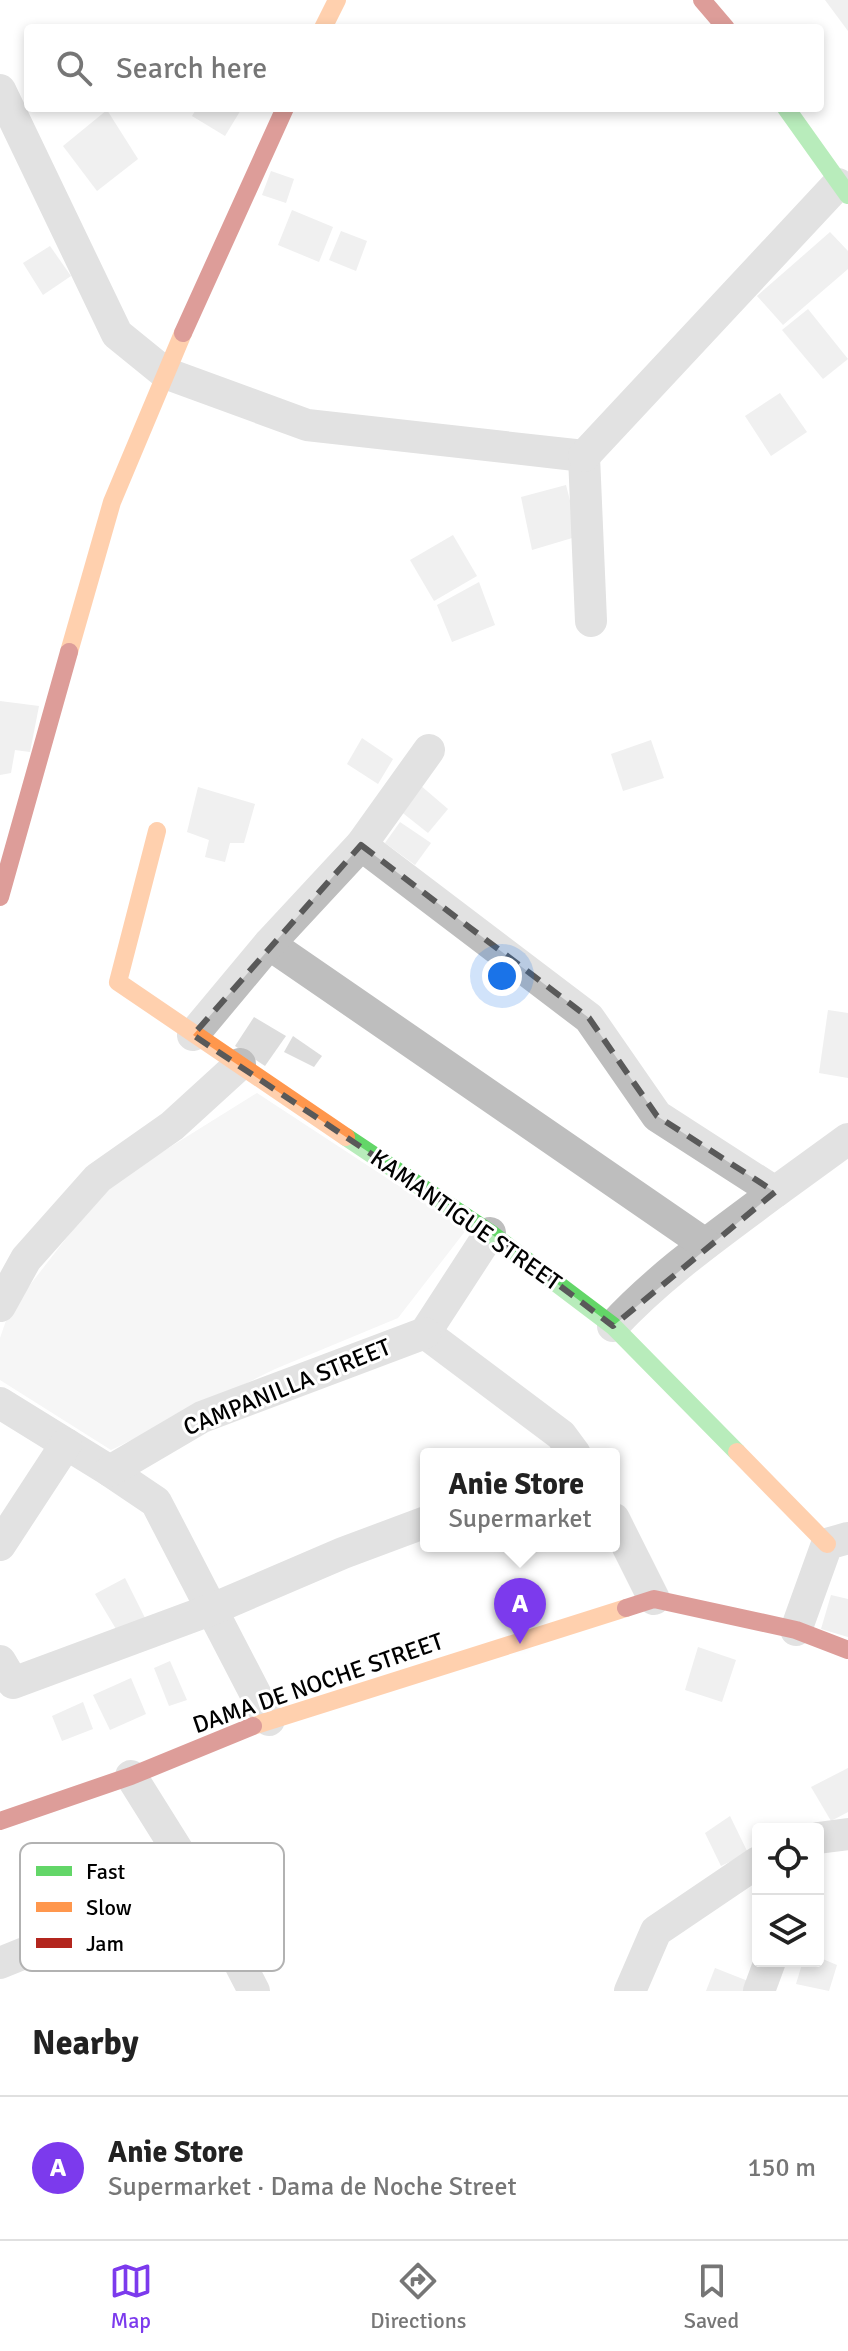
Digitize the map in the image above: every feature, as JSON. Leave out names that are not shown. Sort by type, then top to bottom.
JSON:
[{"type":"street","points":[[325,24],[337,0]]},
{"type":"street","points":[[702,0],[723,24]]},
{"type":"street","points":[[0,90],[117,334],[165,373],[307,425],[584,456]]},
{"type":"street","points":[[0,897],[112,502],[165,373],[283,112]]},
{"type":"street","points":[[591,621],[584,456],[843,190],[789,112]]},
{"type":"street","points":[[193,1035],[269,944],[361,845],[429,750]]},
{"type":"street","name":"KAMANTIGUE STREET","points":[[157,831],[118,982],[490,1233],[613,1326],[838,1541],[796,1630]]},
{"type":"street","points":[[361,845],[589,1018],[657,1116],[775,1192]]},
{"type":"street","points":[[269,944],[705,1244]]},
{"type":"street","points":[[0,1306],[26,1259],[98,1178],[172,1126],[240,1064]]},
{"type":"street","points":[[613,1326],[705,1244],[848,1139]]},
{"type":"street","points":[[490,1233],[425,1333],[561,1435],[571,1448]]},
{"type":"street","name":"CAMPANILLA STREET","points":[[110,1471],[202,1417],[425,1333]]},
{"type":"street","points":[[0,1403],[156,1502],[269,1720]]},
{"type":"street","points":[[0,1545],[66,1444]]},
{"type":"street","points":[[0,1661],[13,1683],[210,1610],[343,1553],[420,1524]]},
{"type":"street","points":[[620,1531],[654,1599],[796,1630],[848,1650]]},
{"type":"street","name":"DAMA DE NOCHE STREET","points":[[0,1821],[131,1776],[269,1720],[654,1599]]},
{"type":"street","points":[[131,1776],[173,1843]]},
{"type":"street","points":[[824,1837],[848,1834]]},
{"type":"street","points":[[630,1991],[656,1931],[752,1866]]},
{"type":"street","points":[[0,1963],[20,1955]]},
{"type":"street","points":[[759,1991],[768,1967]]},
{"type":"street","points":[[242,1971],[251,1990]]},
{"type":"highlighted area","points":[[361,845],[589,1018],[657,1116],[775,1192],[613,1326],[490,1233],[193,1035]]},
{"type":"shaded area","points":[[257,1093],[466,1230],[398,1318],[275,1369],[111,1450],[0,1380],[0,1338],[9,1312],[106,1187]]},
{"type":"building","points":[[825,0],[848,0],[848,31]]},
{"type":"building","points":[[108,112],[138,159],[97,191],[63,146]]},
{"type":"building","points":[[194,112],[240,112],[225,136],[192,116]]},
{"type":"building","points":[[271,171],[294,179],[286,203],[262,195]]},
{"type":"building","points":[[292,210],[333,227],[319,262],[278,245]]},
{"type":"building","points":[[341,231],[367,241],[356,271],[329,260]]},
{"type":"building","points":[[830,232],[848,251],[848,269],[783,325],[757,296]]},
{"type":"building","points":[[50,246],[71,276],[43,295],[23,263]]},
{"type":"building","points":[[808,309],[848,359],[823,379],[782,330]]},
{"type":"building","points":[[780,393],[807,432],[771,456],[745,416]]},
{"type":"building","points":[[566,485],[579,536],[532,550],[521,497]]},
{"type":"building","points":[[453,535],[477,576],[434,601],[410,560]]},
{"type":"building","points":[[479,582],[495,625],[452,642],[437,605]]},
{"type":"building","points":[[0,701],[39,706],[30,752],[15,750],[11,773],[0,775]]},
{"type":"building","points":[[362,738],[393,759],[378,784],[347,764]]},
{"type":"building","points":[[651,740],[664,778],[623,791],[611,754]]},
{"type":"building","points":[[420,785],[448,809],[428,833],[399,810]]},
{"type":"building","points":[[198,787],[255,804],[244,843],[230,843],[225,862],[205,857],[209,840],[187,832]]},
{"type":"building","points":[[400,822],[431,843],[415,865],[385,843]]},
{"type":"building","points":[[828,1010],[848,1013],[848,1078],[819,1073]]},
{"type":"building","points":[[254,1017],[286,1036],[265,1066],[235,1046]]},
{"type":"building","points":[[293,1036],[322,1056],[314,1067],[284,1052]]},
{"type":"building","points":[[125,1578],[147,1622],[119,1634],[95,1594]]},
{"type":"building","points":[[831,1595],[848,1599],[848,1637],[821,1629]]},
{"type":"building","points":[[698,1647],[736,1660],[722,1702],[685,1690]]},
{"type":"building","points":[[170,1661],[187,1700],[169,1706],[154,1668]]},
{"type":"building","points":[[131,1678],[146,1714],[110,1730],[93,1695]]},
{"type":"building","points":[[83,1702],[93,1729],[62,1741],[52,1716]]},
{"type":"building","points":[[848,1768],[848,1812],[831,1821],[811,1787]]},
{"type":"building","points":[[730,1816],[748,1853],[721,1866],[705,1833]]},
{"type":"building","points":[[824,1960],[837,1965],[829,1991],[796,1984],[801,1967],[824,1967]]},
{"type":"building","points":[[715,1968],[748,1981],[744,1991],[706,1991]]},
{"type":"traffic: fast","points":[[789,112],[848,195]]},
{"type":"traffic: fast","points":[[346,1137],[490,1233],[613,1326],[737,1452]]},
{"type":"traffic: slow","points":[[325,24],[337,0]]},
{"type":"traffic: slow","points":[[69,652],[112,502],[183,333]]},
{"type":"traffic: slow","points":[[157,831],[118,982],[346,1137]]},
{"type":"traffic: slow","points":[[737,1452],[827,1544]]},
{"type":"traffic: slow","points":[[253,1726],[626,1608]]},
{"type":"traffic: jam","points":[[702,0],[723,24]]},
{"type":"traffic: jam","points":[[183,333],[283,112]]},
{"type":"traffic: jam","points":[[0,897],[69,652]]},
{"type":"traffic: jam","points":[[626,1608],[654,1599],[796,1630],[848,1650]]},
{"type":"traffic: jam","points":[[0,1821],[131,1776],[253,1726]]},
{"type":"place","name":"Anie Store","points":[[520,1644]]}]
